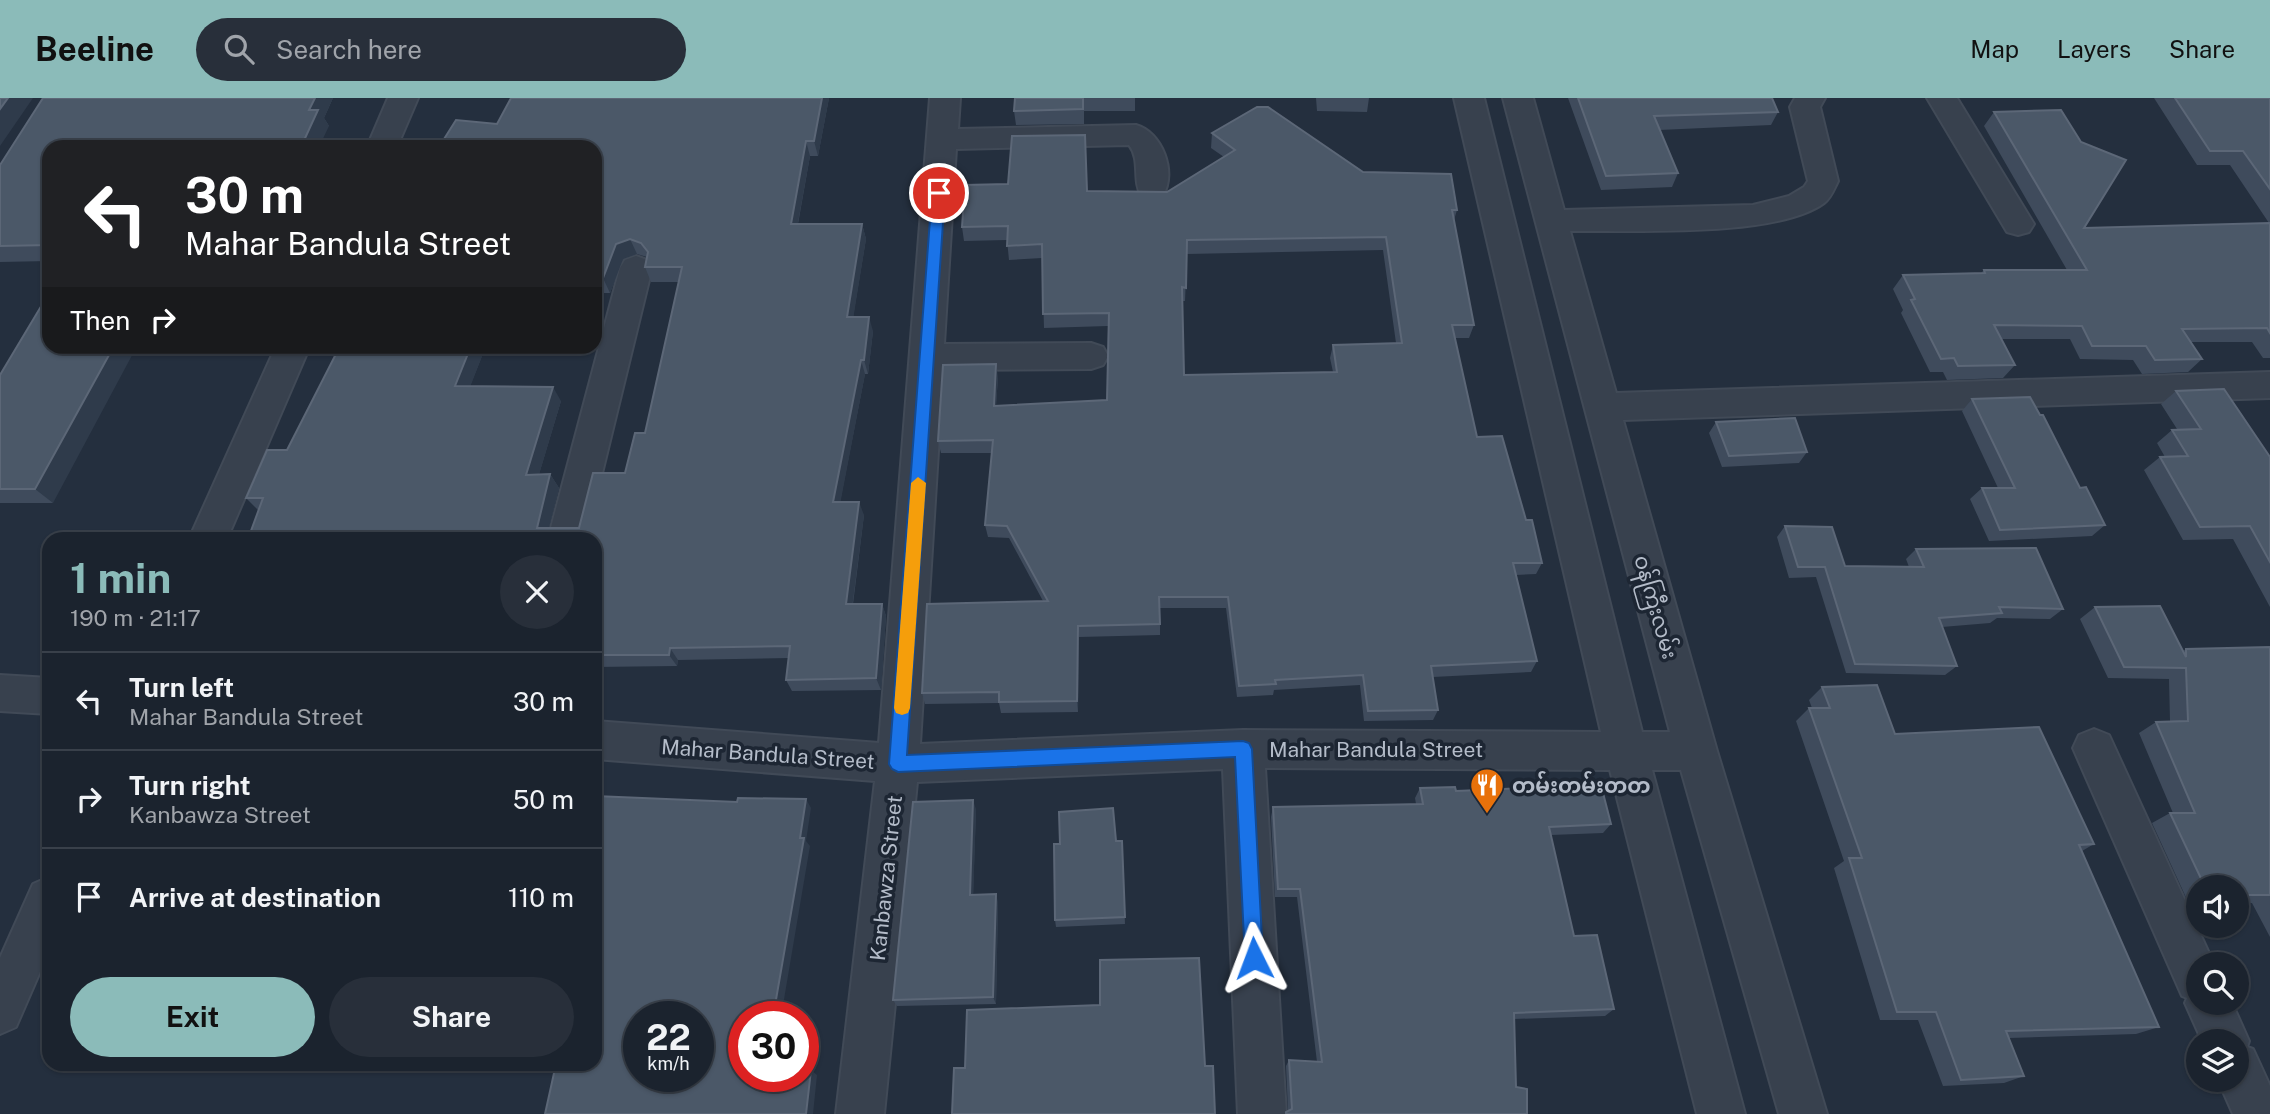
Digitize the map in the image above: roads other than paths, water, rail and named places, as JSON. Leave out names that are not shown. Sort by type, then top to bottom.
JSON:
[{"type":"street","points":[[385,140],[403,98]]},
{"type":"street","name":"Kanbawza Street","points":[[860,1114],[898,764],[945,98]]},
{"type":"street","points":[[1469,98],[1626,750],[1721,1114]]},
{"type":"street","name":"ဝန်ကြီးလမ်း","points":[[1518,98],[1696,751],[1803,1114]]},
{"type":"street","points":[[1550,221],[1753,215],[1799,204],[1816,194],[1823,181],[1805,107],[1810,98]]},
{"type":"street","points":[[1942,98],[2018,224]]},
{"type":"street","points":[[943,138],[1136,135],[1148,146],[1152,188]]},
{"type":"street","points":[[569,532],[636,268]]},
{"type":"street","points":[[211,532],[289,354]]},
{"type":"street","points":[[927,357],[1091,356]]},
{"type":"street","points":[[1601,407],[2270,385]]},
{"type":"street","points":[[0,693],[42,696]]},
{"type":"street","name":"Mahar Bandula Street","points":[[602,741],[898,764],[1243,749],[1696,751]]},
{"type":"street","points":[[2094,748],[2186,953]]},
{"type":"street","points":[[1243,749],[1262,1114]]},
{"type":"street","points":[[0,1011],[42,916]]},
{"type":"street","points":[[2248,1092],[2258,1114]]},
{"type":"place","name":"တမ်းတမ်းတတ","points":[[1487,815]]}]
